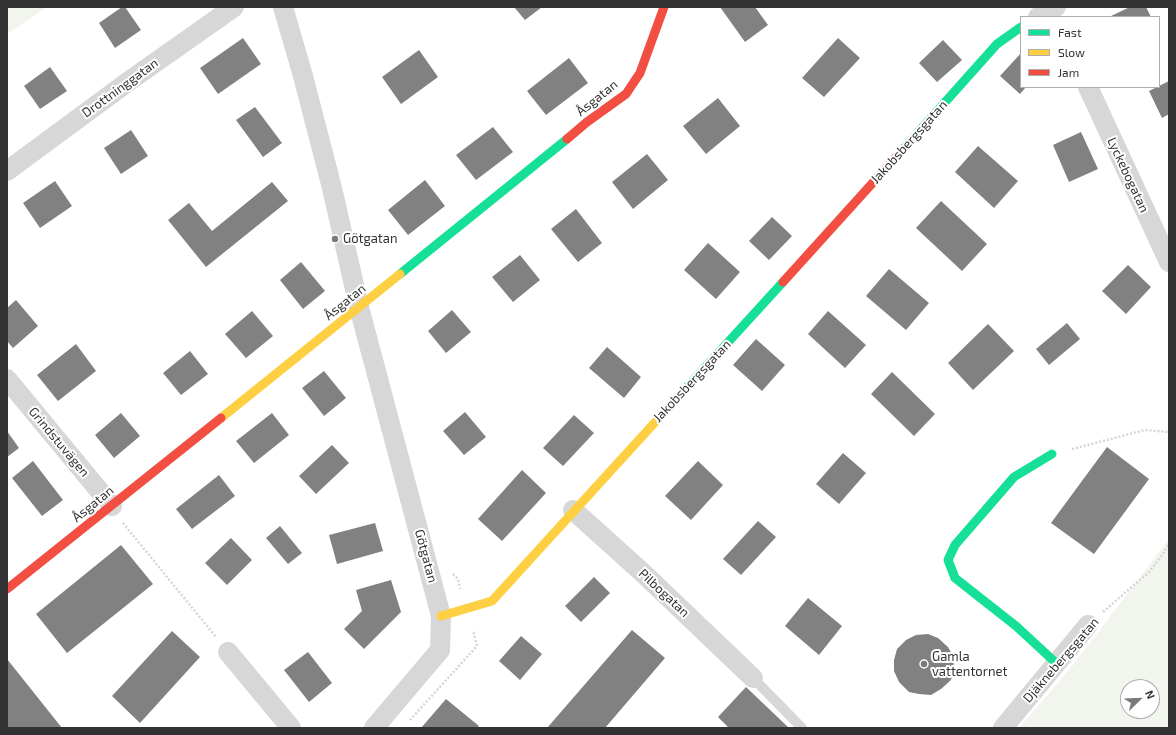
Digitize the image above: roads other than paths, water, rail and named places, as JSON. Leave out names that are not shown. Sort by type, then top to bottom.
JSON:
[{"type":"street","name":"Drottninggatan","points":[[7,171],[129,81],[234,7]]},
{"type":"street","name":"Götgatan","points":[[283,7],[332,188],[359,307],[441,616]]},
{"type":"street","name":"Åsgatan","points":[[7,589],[256,391],[588,122],[626,94],[640,73],[664,7]]},
{"type":"street","name":"Jakobsbergsgatan","points":[[441,616],[492,600],[775,291],[998,44],[1020,28]]},
{"type":"street","name":"Lyckebogatan","points":[[1088,88],[1169,262]]},
{"type":"street","name":"Grindstuvägen","points":[[7,379],[112,506]]},
{"type":"street","points":[[1052,454],[1014,477],[955,545],[948,560],[955,578],[1016,626],[1056,664]]},
{"type":"street","name":"Pilbogatan","points":[[573,510],[643,573],[753,678]]},
{"type":"street","points":[[374,728],[440,650],[441,616]]},
{"type":"street","name":"Djäknebergsgatan","points":[[1003,728],[1088,625]]},
{"type":"street","points":[[228,652],[291,728]]},
{"type":"lane","points":[[753,678],[802,728]]},
{"type":"place","name":"Götgatan","points":[[335,239]]},
{"type":"place","name":"Gamla vattentornet","points":[[924,664]]}]
